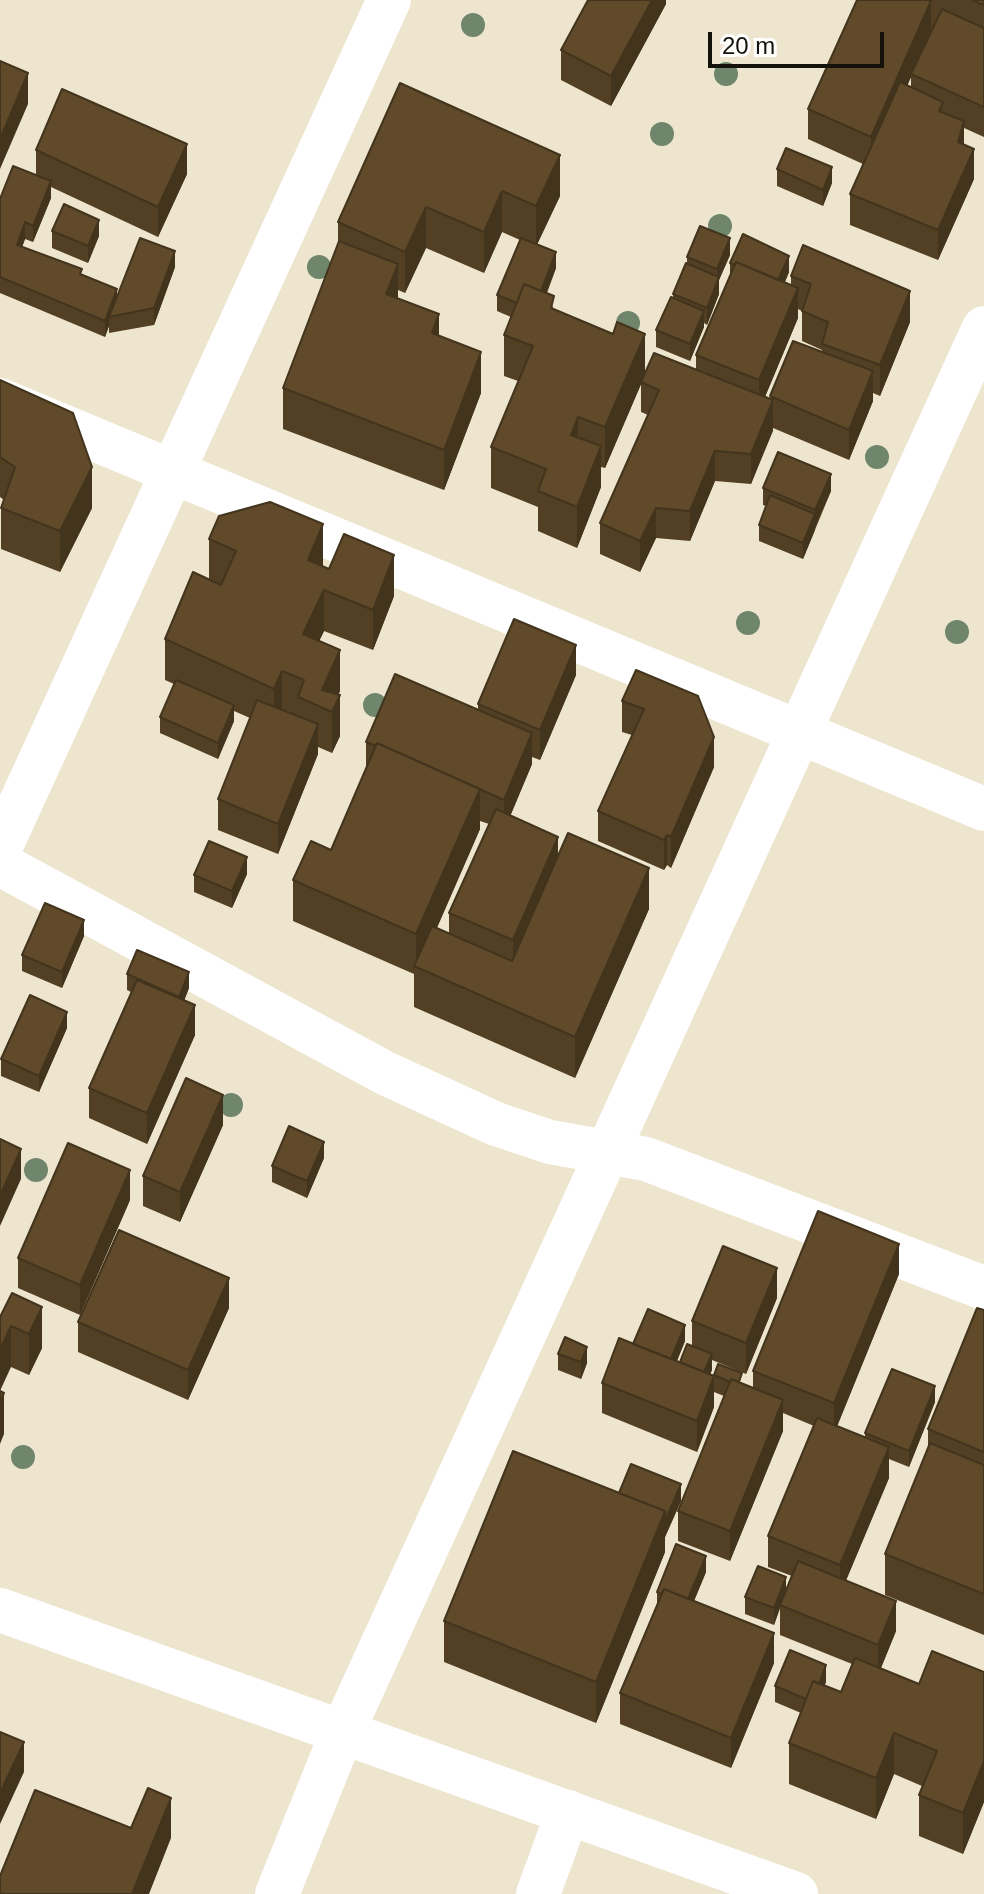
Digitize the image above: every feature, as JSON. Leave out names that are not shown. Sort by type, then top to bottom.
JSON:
[{"type":"street","points":[[0,848],[389,0]]},
{"type":"street","points":[[277,1894],[342,1733],[984,328]]},
{"type":"street","points":[[0,400],[984,809]]},
{"type":"street","points":[[0,864],[385,1073],[530,1137],[646,1159],[984,1288]]},
{"type":"street","points":[[0,1610],[796,1894]]},
{"type":"street","points":[[538,1894],[568,1812]]},
{"type":"building","points":[[588,0],[652,0],[611,76],[561,50]]},
{"type":"building","points":[[857,0],[931,1],[871,137],[808,109]]},
{"type":"building","points":[[942,9],[984,28],[984,107],[911,74]]},
{"type":"building","points":[[0,61],[28,73],[0,139]]},
{"type":"building","points":[[900,82],[943,102],[939,111],[964,121],[958,142],[974,149],[938,230],[850,194]]},
{"type":"building","points":[[400,83],[560,155],[536,206],[502,191],[484,232],[426,207],[405,252],[338,222]]},
{"type":"building","points":[[62,89],[187,144],[158,207],[36,150]]},
{"type":"building","points":[[786,148],[832,167],[823,190],[777,169]]},
{"type":"building","points":[[13,166],[51,181],[33,226],[25,222],[17,245],[82,269],[80,274],[117,289],[105,321],[0,277],[0,199]]},
{"type":"building","points":[[64,204],[99,220],[88,246],[52,231]]},
{"type":"building","points":[[700,226],[730,238],[717,269],[687,257]]},
{"type":"building","points":[[743,234],[789,256],[778,280],[736,262],[734,265],[730,263]]},
{"type":"building","points":[[140,238],[175,251],[154,308],[109,317]]},
{"type":"building","points":[[521,238],[556,252],[541,291],[524,284],[517,303],[497,295]]},
{"type":"building","points":[[339,241],[398,264],[386,294],[439,314],[432,333],[481,352],[444,450],[283,388]]},
{"type":"building","points":[[803,245],[910,291],[880,365],[822,344],[828,322],[802,311],[811,284],[791,276]]},
{"type":"building","points":[[736,262],[798,288],[759,380],[696,355]]},
{"type":"building","points":[[686,263],[719,277],[707,308],[673,294]]},
{"type":"building","points":[[524,284],[554,296],[551,308],[613,334],[617,322],[645,334],[605,427],[578,417],[571,435],[601,446],[577,507],[538,491],[546,469],[491,447],[533,346],[504,335]]},
{"type":"building","points":[[671,297],[704,311],[690,344],[656,330]]},
{"type":"building","points":[[793,341],[873,371],[849,430],[770,396]]},
{"type":"building","points":[[654,353],[773,400],[751,454],[715,451],[690,511],[656,508],[640,541],[600,523],[659,390],[641,382]]},
{"type":"building","points":[[0,380],[73,413],[92,467],[60,531],[1,508],[15,467],[0,457]]},
{"type":"building","points":[[778,452],[831,474],[815,510],[763,488]]},
{"type":"building","points":[[770,495],[815,514],[803,543],[759,525]]},
{"type":"building","points":[[270,502],[323,524],[308,560],[329,569],[344,534],[394,555],[373,610],[324,590],[303,634],[340,650],[322,690],[340,695],[332,712],[298,697],[304,680],[282,671],[274,689],[165,639],[193,572],[221,585],[236,551],[209,539],[219,516]]},
{"type":"building","points":[[514,619],[576,645],[540,730],[478,704]]},
{"type":"building","points":[[636,670],[698,696],[714,737],[671,837],[667,835],[664,840],[598,811],[644,709],[622,701]]},
{"type":"building","points":[[395,674],[532,733],[504,800],[377,743],[376,746],[366,742]]},
{"type":"building","points":[[176,680],[234,705],[218,743],[160,717]]},
{"type":"building","points":[[257,700],[318,724],[278,824],[218,799]]},
{"type":"building","points":[[377,743],[480,789],[416,934],[293,880],[311,841],[331,850]]},
{"type":"building","points":[[496,809],[558,837],[513,940],[449,913]]},
{"type":"building","points":[[568,833],[649,868],[575,1037],[414,966],[432,926],[512,961]]},
{"type":"building","points":[[209,841],[247,857],[232,891],[194,875]]},
{"type":"building","points":[[45,903],[84,920],[62,972],[22,955]]},
{"type":"building","points":[[137,950],[189,972],[179,997],[127,974]]},
{"type":"building","points":[[137,980],[195,1005],[147,1113],[89,1088]]},
{"type":"building","points":[[30,995],[67,1012],[39,1076],[1,1059]]},
{"type":"building","points":[[186,1078],[223,1095],[180,1192],[143,1176]]},
{"type":"building","points":[[289,1126],[324,1142],[307,1181],[272,1166]]},
{"type":"building","points":[[0,1139],[21,1149],[0,1196]]},
{"type":"building","points":[[68,1143],[130,1170],[80,1285],[18,1258]]},
{"type":"building","points":[[818,1211],[899,1244],[834,1403],[753,1371]]},
{"type":"building","points":[[119,1230],[229,1278],[188,1370],[78,1322]]},
{"type":"building","points":[[723,1246],[777,1268],[746,1343],[692,1321]]},
{"type":"building","points":[[12,1293],[42,1307],[29,1334],[11,1326],[0,1350],[0,1317]]},
{"type":"building","points":[[977,1308],[984,1310],[984,1452],[928,1429]]},
{"type":"building","points":[[648,1309],[685,1325],[671,1359],[633,1344]]},
{"type":"building","points":[[565,1337],[587,1347],[581,1362],[558,1354]]},
{"type":"building","points":[[619,1338],[714,1376],[697,1421],[602,1383]]},
{"type":"building","points":[[687,1344],[712,1354],[704,1372],[680,1362]]},
{"type":"building","points":[[718,1364],[742,1373],[739,1382],[731,1379],[730,1382],[714,1375]]},
{"type":"building","points":[[892,1369],[935,1386],[909,1451],[865,1433]]},
{"type":"building","points":[[731,1379],[783,1400],[730,1531],[678,1511]]},
{"type":"building","points":[[817,1418],[889,1447],[840,1565],[768,1536]]},
{"type":"building","points":[[930,1443],[984,1465],[984,1594],[885,1554]]},
{"type":"building","points":[[513,1451],[665,1511],[596,1682],[444,1621]]},
{"type":"building","points":[[631,1464],[681,1484],[665,1521],[665,1511],[619,1493]]},
{"type":"building","points":[[676,1544],[706,1556],[688,1599],[664,1589],[661,1594],[657,1592]]},
{"type":"building","points":[[798,1561],[896,1601],[878,1645],[780,1605]]},
{"type":"building","points":[[758,1566],[786,1577],[774,1608],[745,1597]]},
{"type":"building","points":[[664,1589],[774,1633],[731,1738],[620,1693]]},
{"type":"building","points":[[790,1650],[826,1665],[819,1684],[813,1681],[806,1699],[775,1686]]},
{"type":"building","points":[[932,1651],[984,1672],[984,1761],[963,1813],[919,1795],[937,1751],[894,1733],[876,1778],[789,1743],[813,1681],[841,1692],[855,1658],[919,1684]]},
{"type":"building","points":[[0,1732],[24,1742],[0,1793]]},
{"type":"building","points":[[148,1788],[171,1798],[132,1894],[0,1894],[0,1876],[35,1790],[131,1828]]}]
